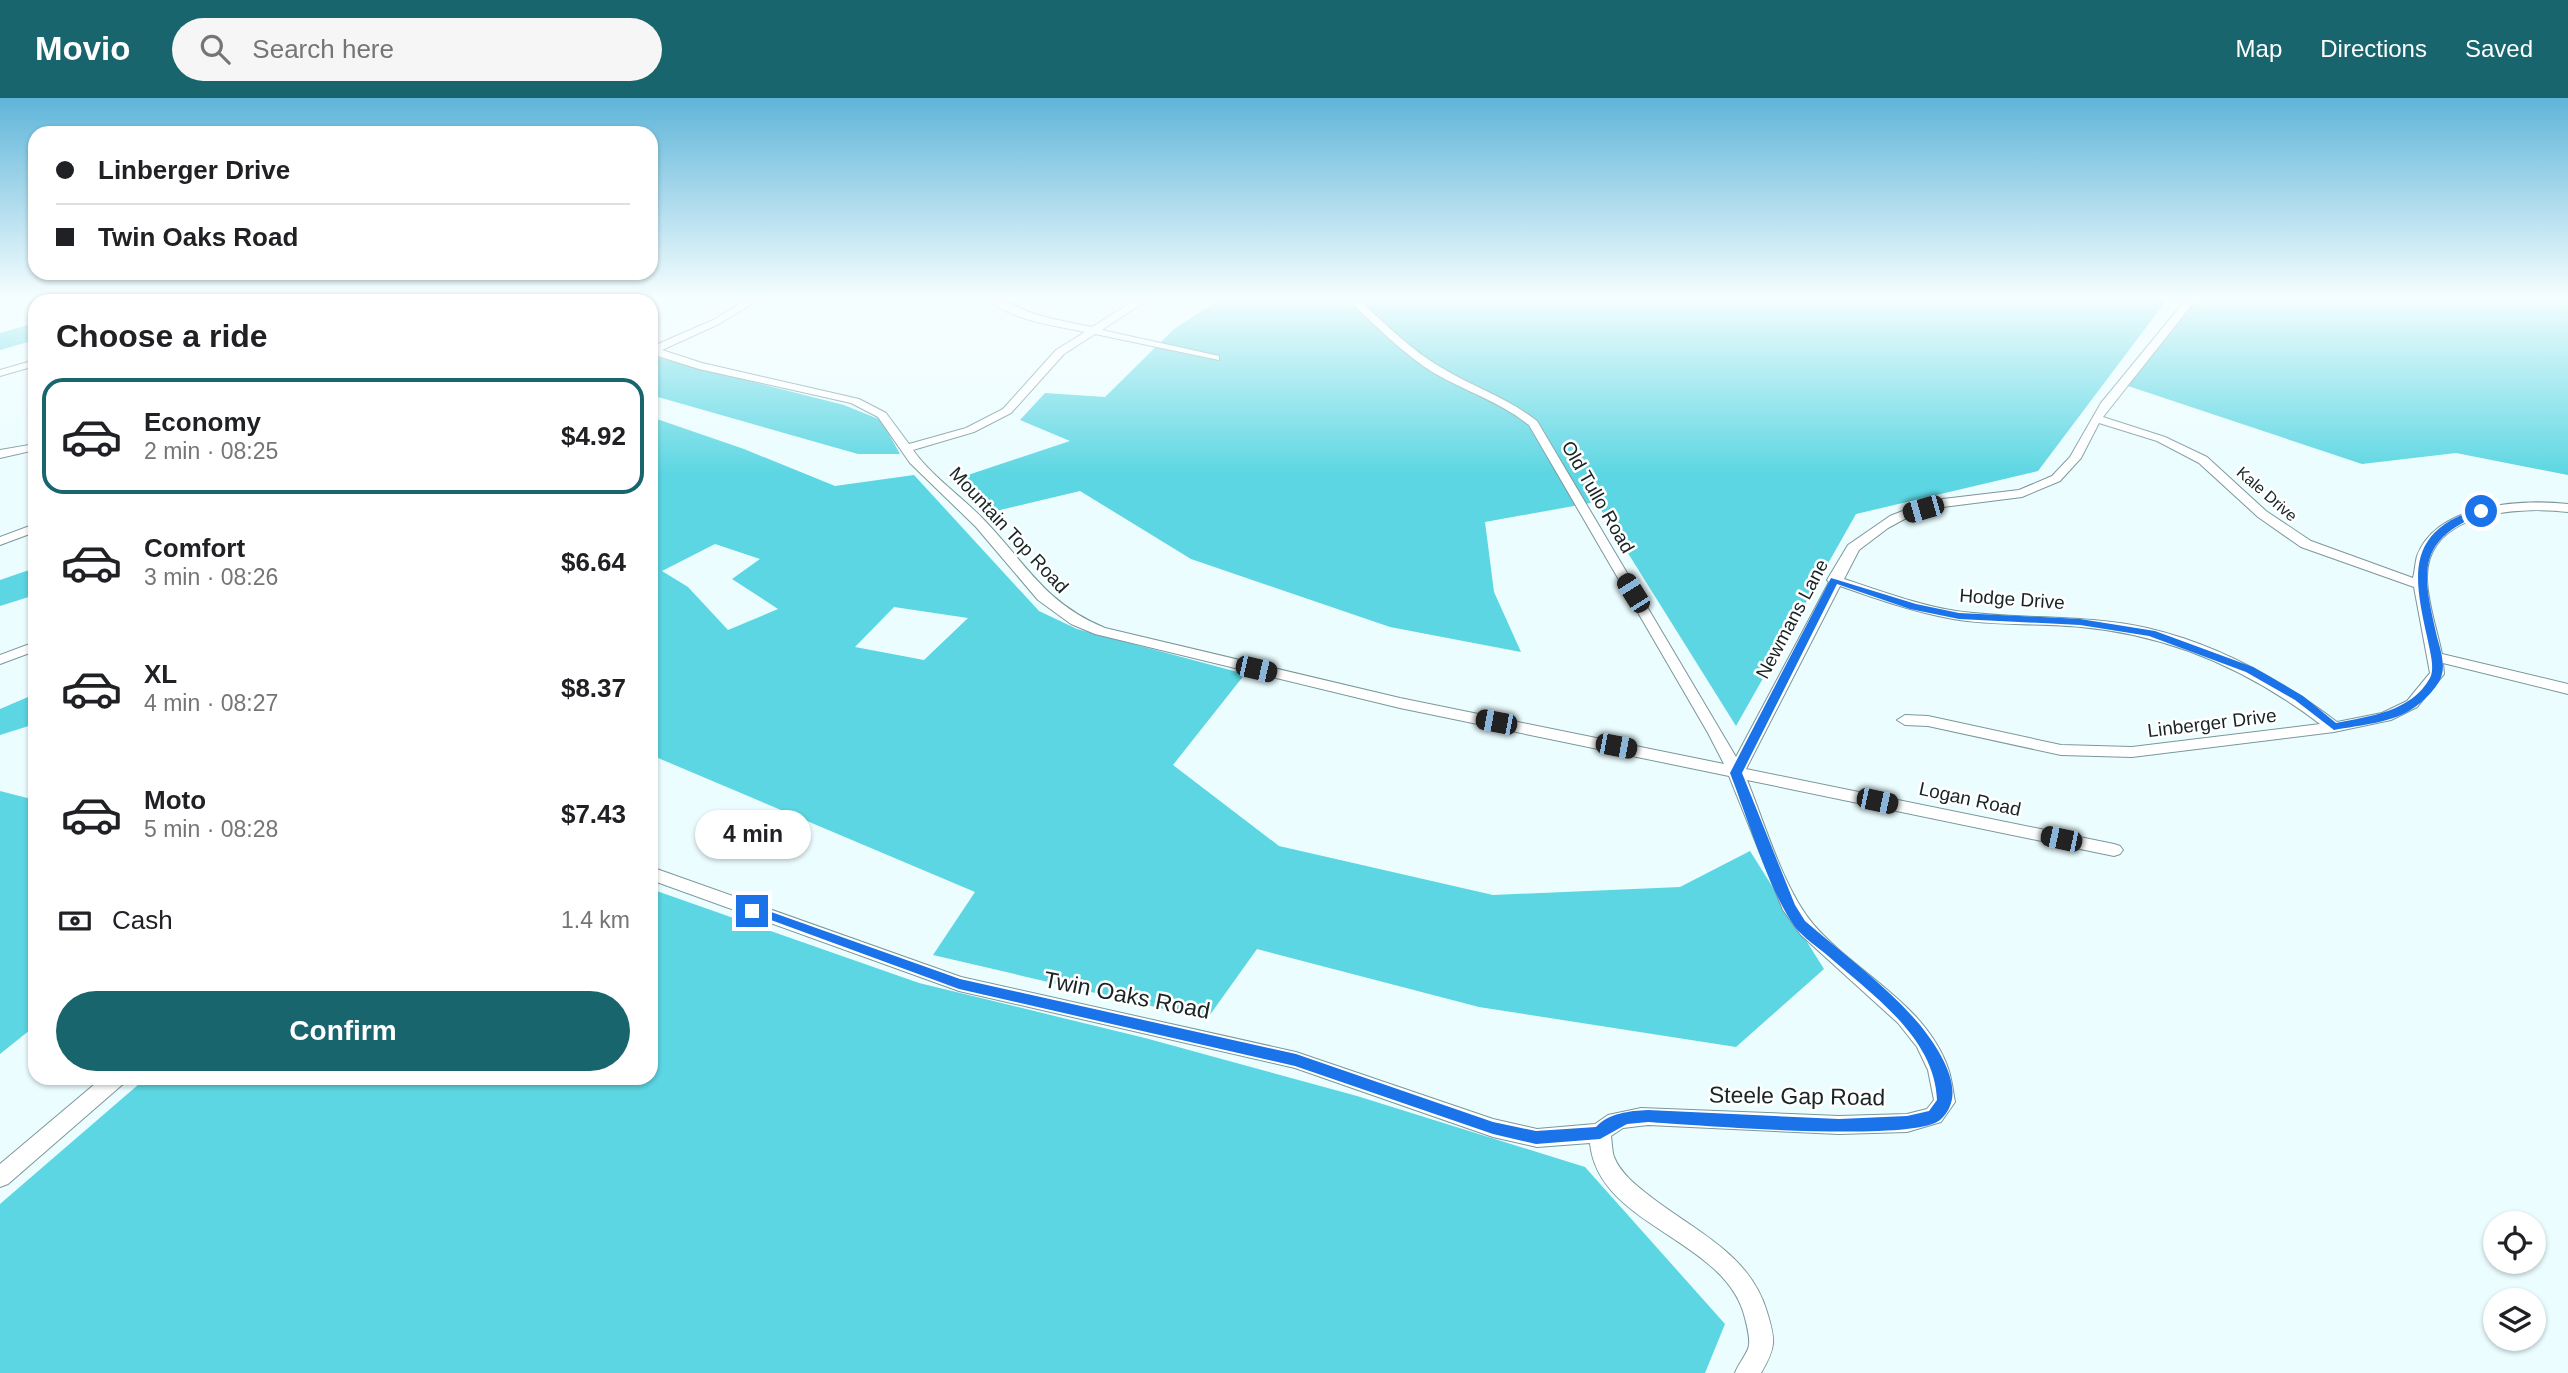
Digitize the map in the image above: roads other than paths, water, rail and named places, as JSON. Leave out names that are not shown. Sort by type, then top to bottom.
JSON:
[{"type":"street","name":"Mountain Top Road","points":[[669,356],[869,406],[882,415],[905,449],[981,524],[1042,597],[1076,621],[1100,631],[1400,702],[1736,773]]},
{"type":"street","points":[[905,449],[970,430],[1007,411],[1023,397],[1045,365],[1057,356]]},
{"type":"street","points":[[1209,356],[1215,358]]},
{"type":"street","name":"Old Tullo Road","points":[[1418,356],[1510,405],[1533,423],[1736,773]]},
{"type":"street","name":"Newmans Lane","points":[[1736,773],[1853,548],[1884,523],[1940,504],[2013,496],[2059,478],[2068,469],[2096,419],[2144,356]]},
{"type":"street","points":[[0,373],[28,365]]},
{"type":"street","name":"Kale Drive","points":[[2096,419],[2161,439],[2203,460],[2262,514],[2306,544],[2421,586]]},
{"type":"street","points":[[0,454],[28,448]]},
{"type":"street","points":[[2568,508],[2506,507],[2465,517],[2431,544],[2421,568],[2421,586],[2437,657],[2568,689]]},
{"type":"street","points":[[0,541],[28,531]]},
{"type":"street","name":"Hodge Drive","points":[[1834,580],[1914,607],[1959,616],[2080,622],[2164,637],[2250,670],[2299,698],[2334,727]]},
{"type":"street","points":[[0,660],[28,649]]},
{"type":"street","name":"Linberger Drive","points":[[1905,720],[1928,721],[2032,745],[2089,752],[2132,752],[2334,727],[2386,717],[2412,705],[2434,681],[2437,674],[2437,657]]},
{"type":"street","name":"Logan Road","points":[[1736,773],[2114,850]]},
{"type":"street","name":"Steele Gap Road","points":[[1600,1133],[1607,1125],[1626,1118],[1648,1116],[1839,1125],[1907,1123],[1934,1116],[1945,1102],[1944,1079],[1916,1030],[1893,1006],[1801,925],[1789,905],[1736,773]]},
{"type":"street","name":"Twin Oaks Road","points":[[658,876],[959,984],[1296,1060],[1493,1128],[1536,1138],[1600,1133]]},
{"type":"street","points":[[0,1177],[108,1085]]},
{"type":"street","points":[[1600,1133],[1603,1164],[1626,1191],[1717,1254],[1741,1282],[1757,1314],[1762,1348],[1746,1373]]}]
